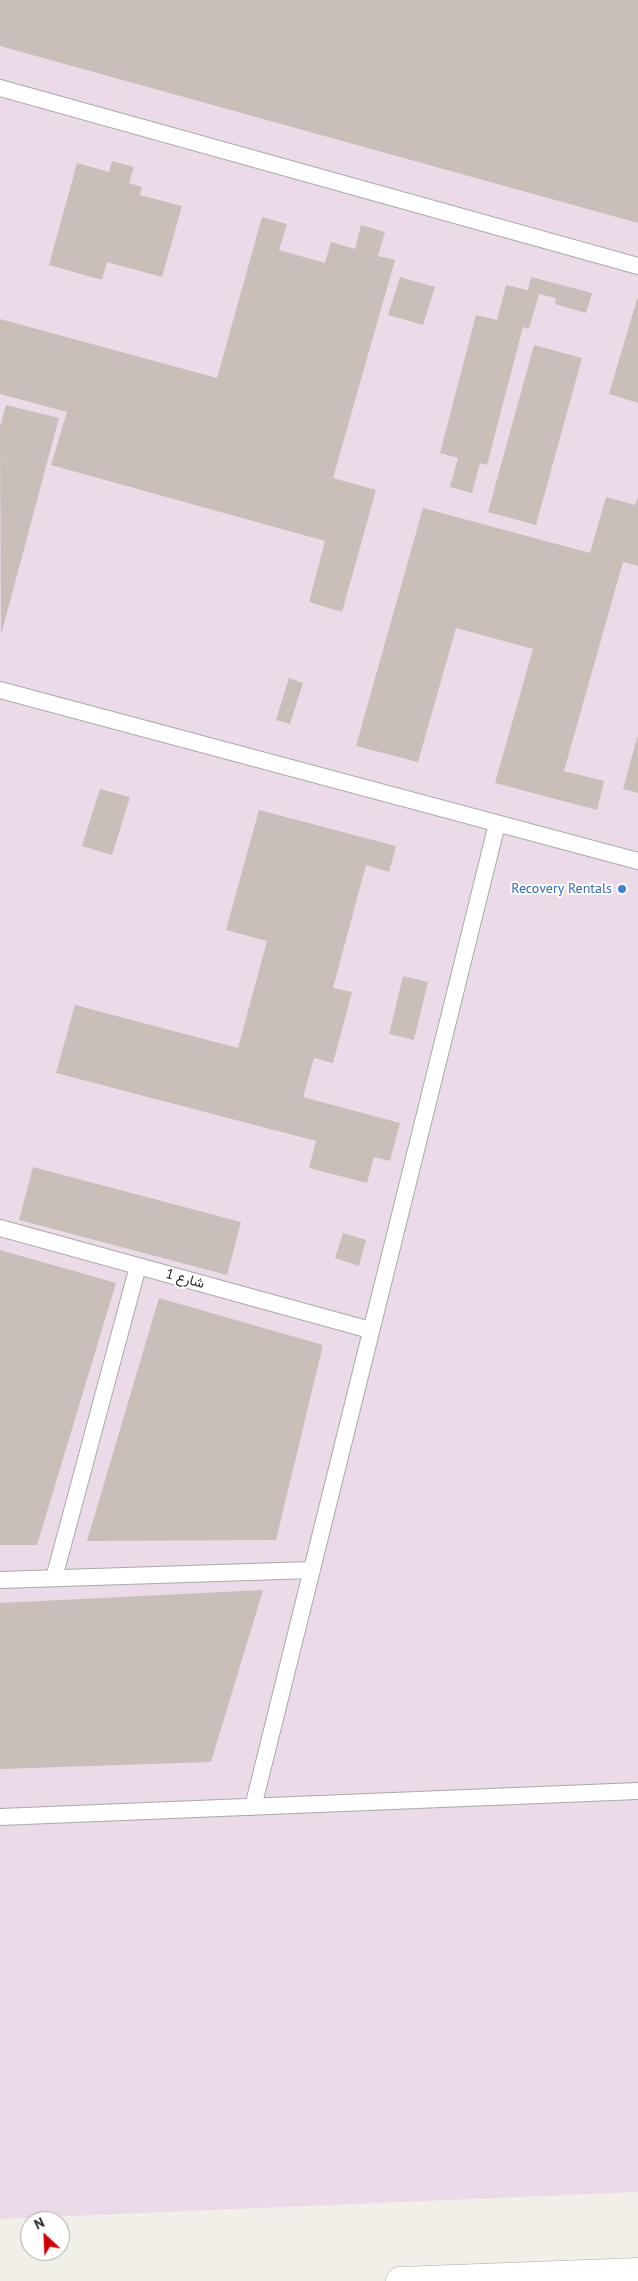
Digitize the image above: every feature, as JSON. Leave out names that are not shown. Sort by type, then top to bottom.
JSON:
[{"type":"street","points":[[400,2281],[638,2272]]},
{"type":"lane","points":[[0,88],[638,266]]},
{"type":"lane","points":[[0,690],[638,861]]},
{"type":"lane","points":[[253,1808],[497,824]]},
{"type":"lane","name":"شارع 1","points":[[0,1228],[370,1330]]},
{"type":"lane","points":[[54,1578],[138,1266]]},
{"type":"lane","points":[[0,1580],[312,1570]]},
{"type":"lane","points":[[0,1817],[638,1791]]},
{"type":"shaded area","points":[[0,0],[638,0],[638,2192],[70,2216],[70,2211],[20,2211],[20,2218],[0,2219]]},
{"type":"building","points":[[0,0],[638,0],[638,223],[0,46]]},
{"type":"building","points":[[112,161],[134,167],[129,183],[142,187],[140,195],[182,206],[162,277],[107,262],[102,280],[49,265],[77,163],[109,172]]},
{"type":"building","points":[[262,217],[287,224],[279,250],[325,263],[331,242],[355,249],[361,225],[385,232],[378,256],[395,260],[333,478],[376,490],[342,612],[309,602],[325,541],[51,465],[67,412],[0,394],[0,319],[217,378]]},
{"type":"building","points":[[400,277],[435,287],[423,325],[388,315]]},
{"type":"building","points":[[531,277],[592,293],[586,313],[555,304],[556,298],[539,294],[529,329],[523,327],[487,465],[480,463],[472,493],[450,487],[458,458],[440,453],[476,315],[497,320],[506,285],[528,290]]},
{"type":"building","points":[[638,299],[638,403],[609,394]]},
{"type":"building","points":[[534,345],[582,358],[536,525],[488,512]]},
{"type":"building","points":[[6,405],[59,418],[1,635],[0,427]]},
{"type":"building","points":[[606,497],[635,505],[638,497],[638,566],[623,562],[564,771],[604,781],[597,810],[495,783],[533,649],[456,628],[418,762],[356,746],[423,508],[590,553]]},
{"type":"building","points":[[289,678],[303,683],[290,724],[276,720]]},
{"type":"building","points":[[638,738],[638,793],[623,789]]},
{"type":"building","points":[[100,789],[130,797],[112,855],[82,846]]},
{"type":"building","points":[[259,810],[396,846],[389,872],[366,865],[333,988],[352,992],[333,1063],[314,1058],[303,1097],[400,1123],[390,1161],[374,1157],[367,1183],[309,1168],[316,1141],[56,1073],[75,1005],[238,1048],[267,941],[226,930]]},
{"type":"building","points":[[403,976],[428,982],[414,1040],[389,1034]]},
{"type":"building","points":[[33,1167],[241,1222],[227,1275],[19,1220]]},
{"type":"building","points":[[343,1233],[366,1240],[359,1266],[335,1258]]},
{"type":"building","points":[[0,1250],[116,1283],[37,1545],[0,1545]]},
{"type":"building","points":[[159,1298],[323,1345],[276,1540],[87,1541]]},
{"type":"building","points":[[263,1590],[211,1762],[0,1769],[0,1603]]},
{"type":"place","name":"Recovery Rentals","points":[[622,889]]}]
